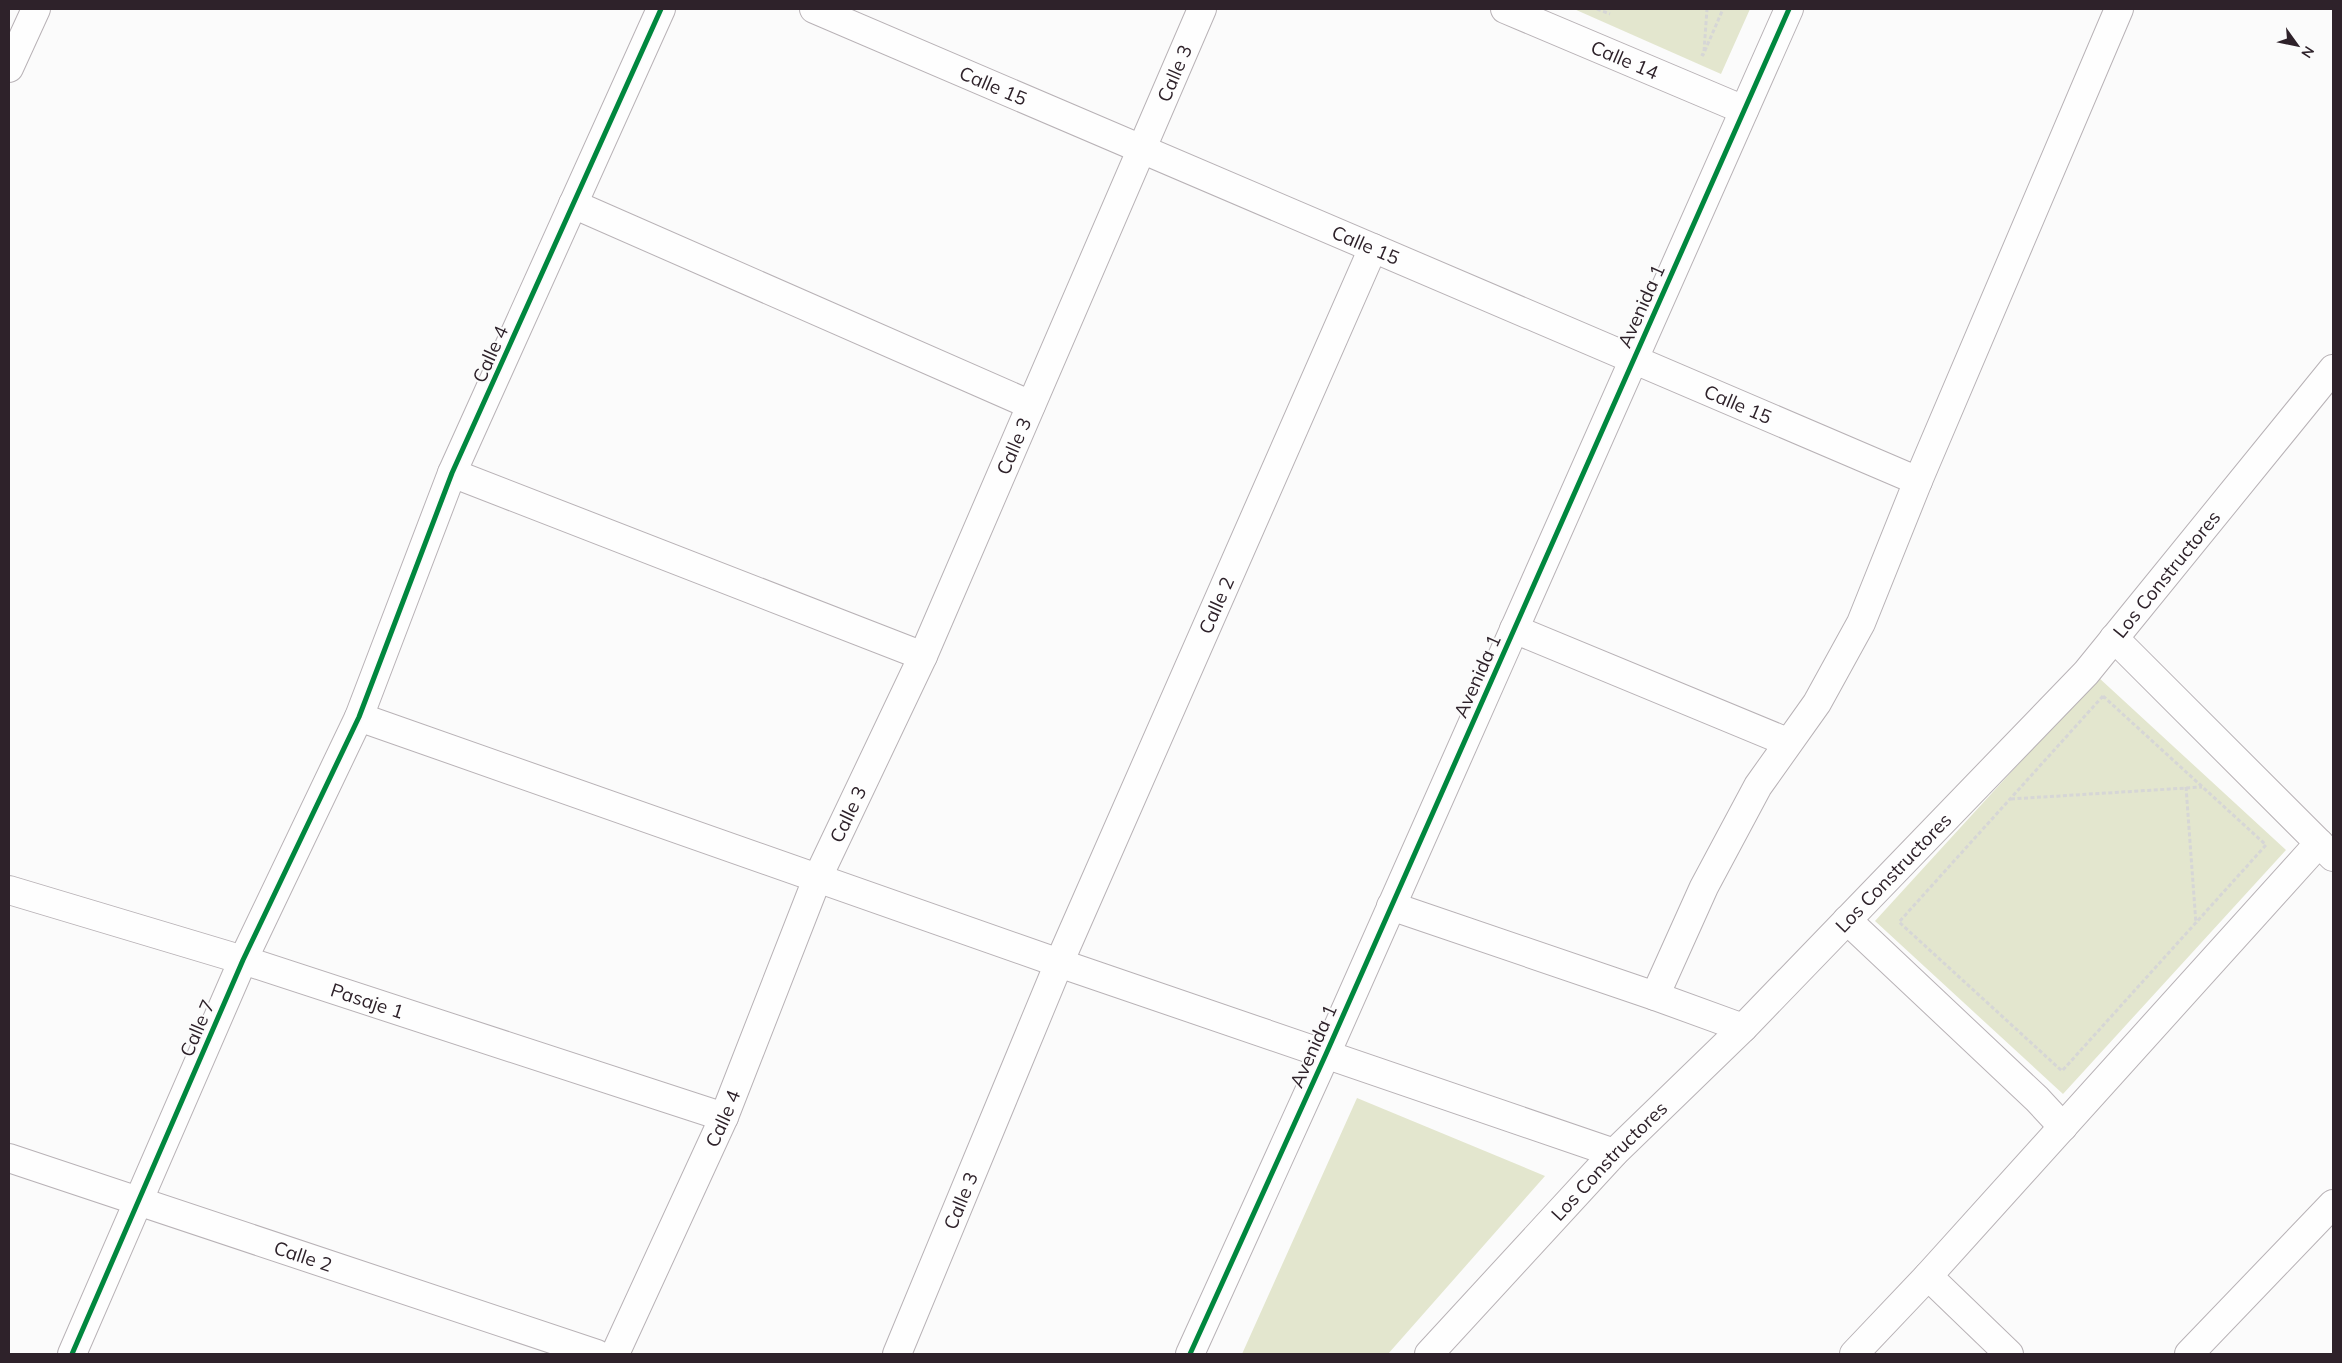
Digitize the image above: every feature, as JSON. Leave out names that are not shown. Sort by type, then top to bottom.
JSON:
[{"type":"street","points":[[9,68],[36,9]]},
{"type":"street","name":"Calle 4","points":[[359,717],[452,474],[661,9]]},
{"type":"street","name":"Calle 15","points":[[814,9],[1918,481]]},
{"type":"street","name":"Calle 3","points":[[817,879],[922,656],[1202,9]]},
{"type":"street","name":"Calle 14","points":[[1505,9],[1744,110]]},
{"type":"street","name":"Avenida 1","points":[[1190,1354],[1326,1054],[1789,9]]},
{"type":"street","points":[[1655,996],[1720,855],[1758,786],[1787,742],[1817,703],[1861,623],[1918,481],[2119,9]]},
{"type":"street","points":[[574,204],[1031,405]]},
{"type":"street","name":"Calle 2","points":[[1059,963],[1373,248]]},
{"type":"street","name":"Los Constructores","points":[[1429,1354],[1614,1153],[1743,1028],[2086,673],[2333,370]]},
{"type":"street","points":[[452,474],[922,656]]},
{"type":"street","points":[[1514,629],[1787,742]]},
{"type":"street","points":[[1854,1354],[1928,1276],[2063,1127],[2326,850],[2114,638]]},
{"type":"street","points":[[359,717],[817,879],[1614,1153]]},
{"type":"street","name":"Calle 7","points":[[72,1354],[242,960],[359,717]]},
{"type":"street","name":"Calle 4","points":[[615,1354],[724,1116],[817,879]]},
{"type":"street","name":"Pasaje 1","points":[[9,890],[242,960],[724,1116]]},
{"type":"street","points":[[1391,906],[1743,1028]]},
{"type":"street","points":[[1847,920],[2030,1093],[2063,1127]]},
{"type":"street","name":"Calle 3","points":[[897,1354],[1059,963]]},
{"type":"street","name":"Calle 2","points":[[9,1158],[597,1354]]},
{"type":"street","points":[[2189,1354],[2333,1204]]},
{"type":"street","points":[[1928,1276],[2009,1354]]},
{"type":"path","points":[[1597,9],[1614,16]]},
{"type":"path","points":[[1694,51],[1703,55],[1723,9]]},
{"type":"path","points":[[2103,696],[2266,845],[2062,1071],[1899,922],[2010,799],[2103,696]]},
{"type":"path","points":[[2186,787],[2196,924]]},
{"type":"path","points":[[2010,799],[2202,787]]},
{"type":"green space","points":[[1574,9],[1750,9],[1721,74]]},
{"type":"green space","points":[[2098,677],[2286,850],[2063,1094],[1875,921]]},
{"type":"green space","points":[[1357,1098],[1545,1176],[1388,1354],[1242,1354]]},
{"type":"cycle path","points":[[72,1354],[243,960],[359,717],[452,473],[661,9]]},
{"type":"cycle path","points":[[1190,1354],[1326,1054],[1789,9]]}]
